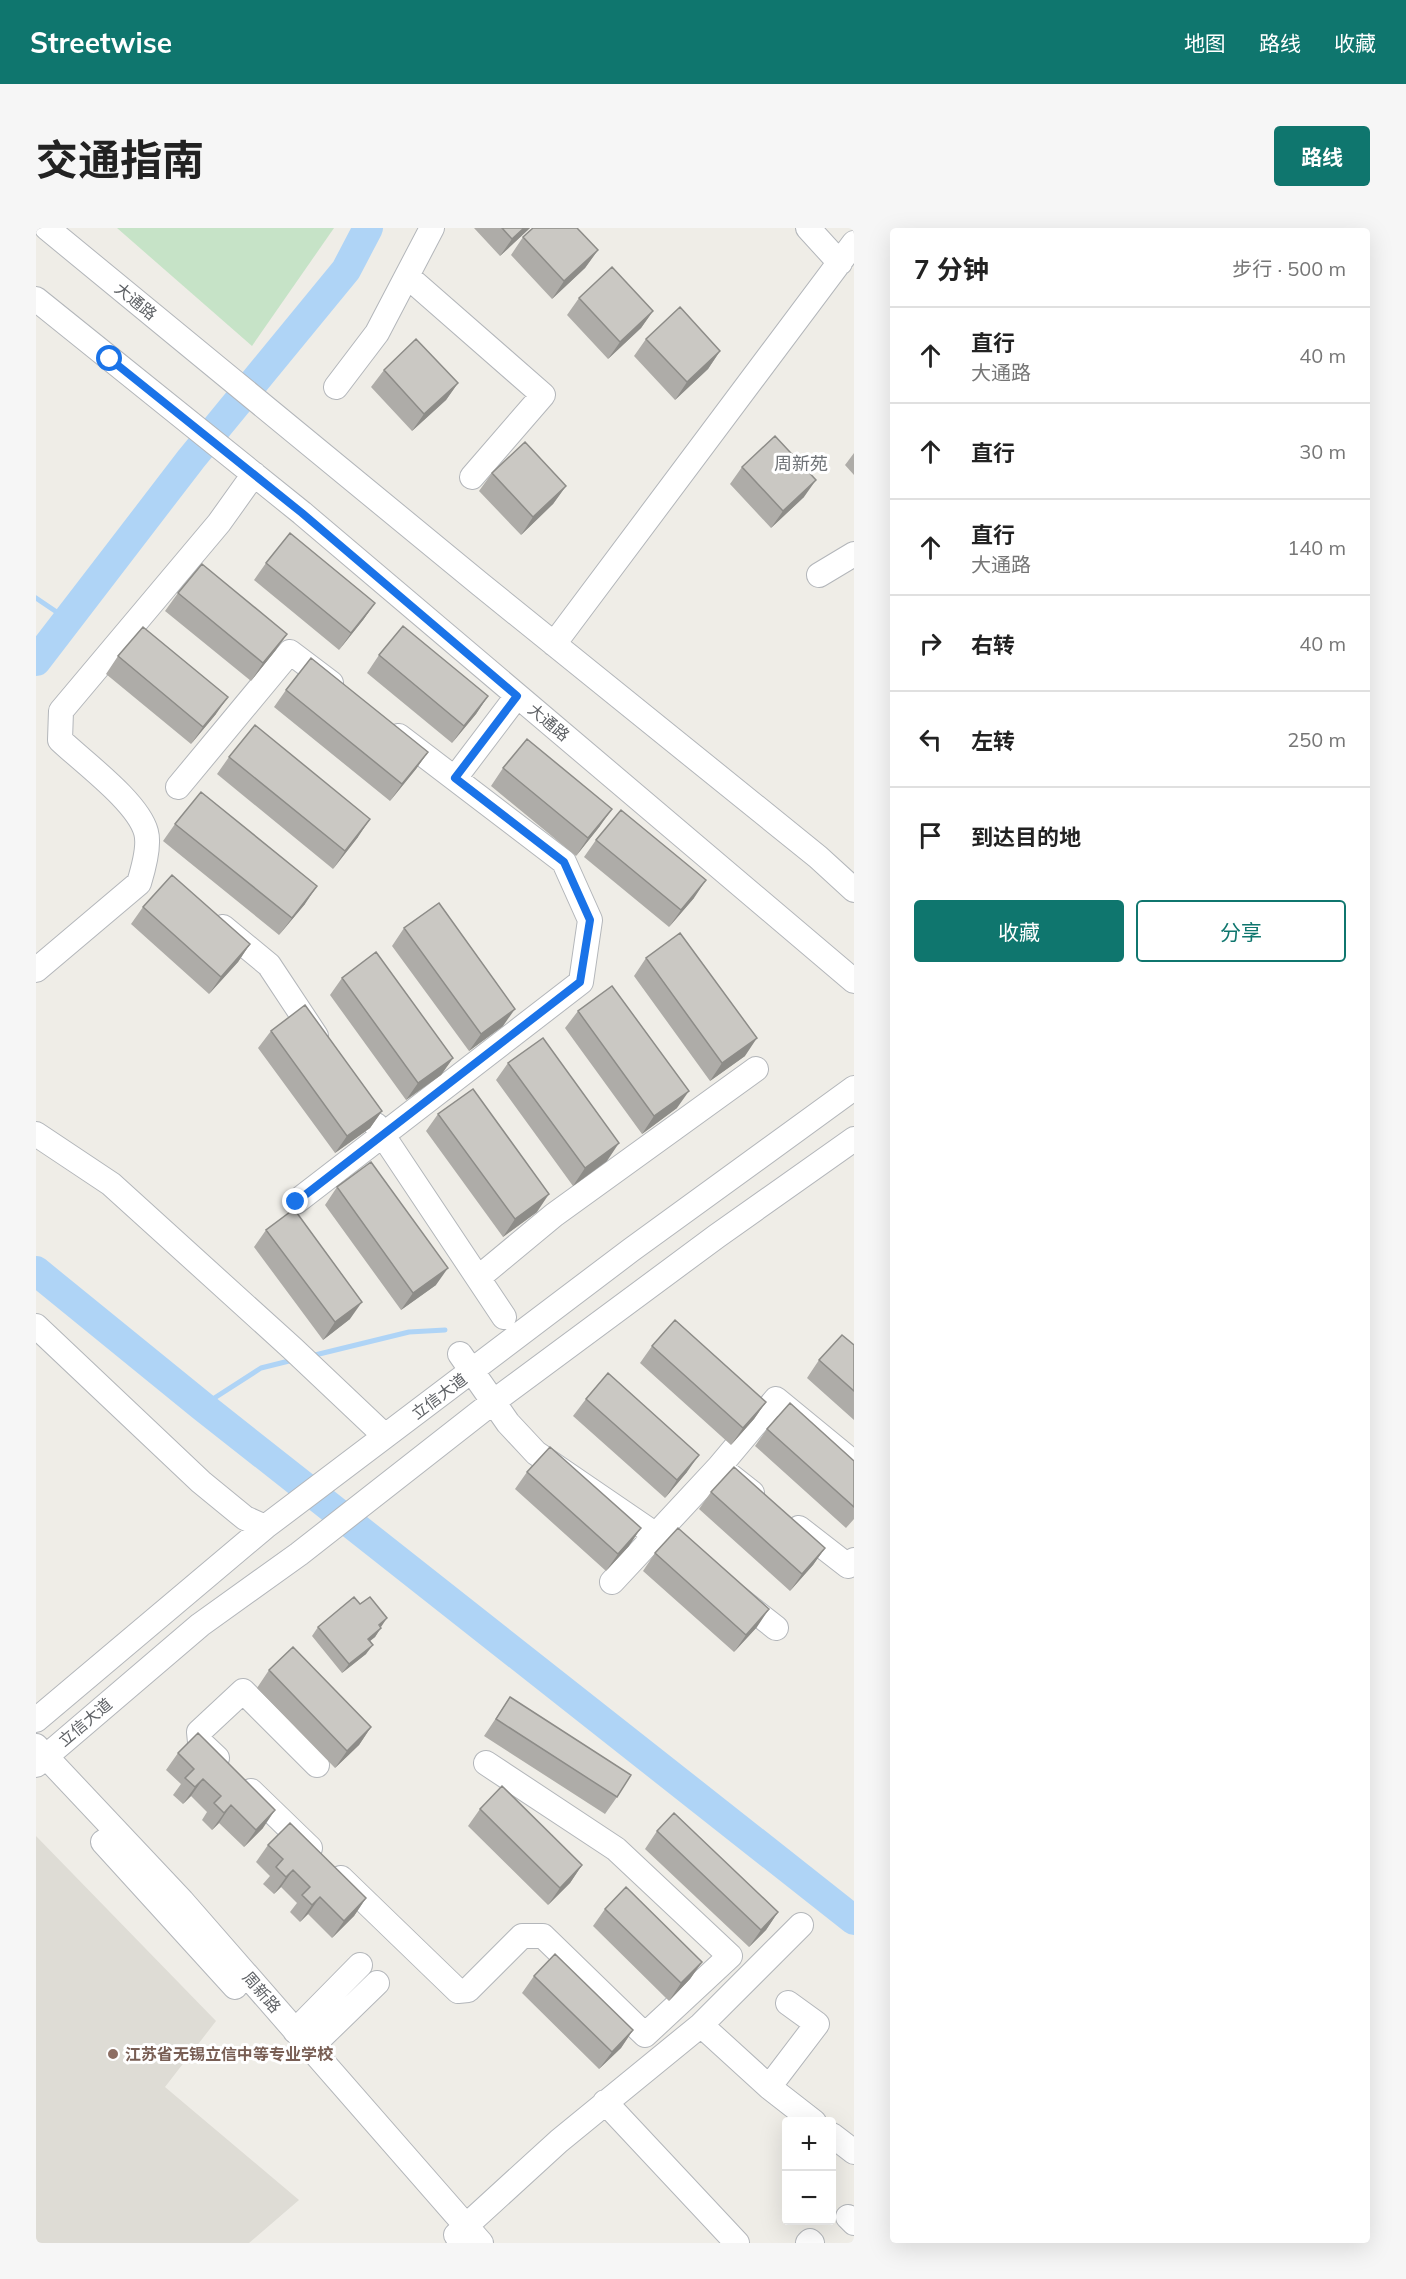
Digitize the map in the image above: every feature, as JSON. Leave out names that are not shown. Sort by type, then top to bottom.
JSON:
[{"type":"street","name":"大通路","points":[[47,228],[554,644]]},
{"type":"street","points":[[336,387],[377,333],[432,228]]},
{"type":"street","points":[[808,228],[840,263]]},
{"type":"street","points":[[854,243],[554,644],[818,857],[854,890]]},
{"type":"street","points":[[407,276],[543,395],[472,477]]},
{"type":"street","name":"大通路","points":[[36,299],[248,469],[854,981]]},
{"type":"street","points":[[36,970],[139,883],[144,864],[146,833],[133,807],[60,740],[61,711],[219,523],[248,469]]},
{"type":"street","points":[[819,575],[854,554]]},
{"type":"street","points":[[178,787],[290,652],[345,694]]},
{"type":"street","points":[[455,778],[517,696]]},
{"type":"street","points":[[296,1202],[383,1137],[580,982],[590,920],[564,862],[382,722]]},
{"type":"street","points":[[206,914],[269,965],[326,1051]]},
{"type":"street","points":[[478,1278],[554,1215],[756,1069]]},
{"type":"street","name":"立信大道","points":[[36,1720],[265,1527],[385,1436],[466,1363],[631,1250],[854,1088]]},
{"type":"street","points":[[364,1108],[504,1317]]},
{"type":"street","points":[[36,1134],[111,1184],[293,1348],[385,1436]]},
{"type":"street","name":"立信大道","points":[[38,1759],[200,1625],[299,1554],[493,1402],[717,1236],[854,1139]]},
{"type":"street","points":[[36,1326],[201,1482],[245,1518],[265,1527]]},
{"type":"street","points":[[466,1363],[493,1402],[536,1453],[656,1534],[776,1628]]},
{"type":"street","points":[[612,1582],[719,1467],[776,1399],[854,1463]]},
{"type":"street","points":[[719,1467],[848,1566],[854,1560]]},
{"type":"street","points":[[317,1765],[243,1690],[199,1732],[201,1742],[458,1991],[468,1990],[522,1936],[543,1936],[645,2035],[730,1956],[616,1849],[486,1763]]},
{"type":"street","name":"周新路","points":[[38,1759],[182,1900],[303,2039],[467,2237]]},
{"type":"street","name":"周新路","points":[[38,1759],[168,1911],[467,2237]]},
{"type":"street","points":[[467,2237],[559,2140],[700,2025],[801,1925]]},
{"type":"street","points":[[303,2039],[360,1965]]},
{"type":"street","points":[[303,2039],[377,1983]]},
{"type":"street","points":[[769,2087],[817,2024],[788,2003]]},
{"type":"street","points":[[700,2025],[769,2087],[809,2117]]},
{"type":"street","points":[[605,2102],[737,2243]]},
{"type":"street","points":[[836,2139],[854,2152]]},
{"type":"shaded area","name":"江苏省无锡立信中等专业学校","points":[[36,1836],[216,2021],[165,2087],[299,2200],[249,2243],[36,2243]]},
{"type":"green space","points":[[117,228],[334,228],[252,346]]},
{"type":"building","points":[[502,228],[524,228],[512,239]]},
{"type":"building","points":[[533,228],[577,228],[598,250],[564,281],[523,237]]},
{"type":"building","points":[[612,267],[653,311],[620,342],[579,298]]},
{"type":"building","points":[[680,307],[720,351],[687,382],[646,339]]},
{"type":"building","points":[[416,339],[458,383],[424,414],[384,370]]},
{"type":"building","points":[[775,436],[816,480],[783,511],[742,467]]},
{"type":"building","points":[[525,442],[566,486],[533,517],[492,473]]},
{"type":"building","points":[[290,533],[375,603],[351,633],[266,563]]},
{"type":"building","points":[[202,564],[287,634],[263,663],[178,593]]},
{"type":"building","points":[[403,626],[488,696],[464,726],[379,655]]},
{"type":"building","points":[[143,627],[228,697],[203,727],[118,656]]},
{"type":"building","points":[[311,658],[428,752],[402,784],[286,690]]},
{"type":"building","points":[[255,725],[370,819],[345,851],[229,757]]},
{"type":"building","points":[[527,739],[612,809],[588,838],[503,768]]},
{"type":"building","points":[[201,792],[317,886],[292,918],[175,824]]},
{"type":"building","points":[[621,810],[706,880],[681,910],[596,840]]},
{"type":"building","points":[[172,875],[250,944],[221,977],[143,907]]},
{"type":"building","points":[[439,903],[515,1009],[481,1034],[404,928]]},
{"type":"building","points":[[680,933],[757,1038],[722,1063],[646,958]]},
{"type":"building","points":[[376,952],[453,1058],[418,1083],[342,978]]},
{"type":"building","points":[[612,986],[689,1091],[654,1116],[578,1011]]},
{"type":"building","points":[[305,1005],[382,1111],[347,1136],[271,1031]]},
{"type":"building","points":[[543,1038],[619,1143],[585,1168],[508,1063]]},
{"type":"building","points":[[473,1089],[549,1194],[515,1219],[438,1114]]},
{"type":"building","points":[[371,1162],[448,1268],[413,1293],[337,1187]]},
{"type":"building","points":[[294,1209],[362,1302],[335,1322],[266,1230]]},
{"type":"building","points":[[675,1320],[766,1402],[743,1428],[652,1346]]},
{"type":"building","points":[[842,1335],[854,1345],[854,1391],[819,1360]]},
{"type":"building","points":[[608,1373],[699,1455],[677,1480],[586,1399]]},
{"type":"building","points":[[790,1403],[854,1461],[854,1507],[767,1429]]},
{"type":"building","points":[[550,1447],[641,1528],[618,1554],[527,1472]]},
{"type":"building","points":[[734,1467],[825,1548],[802,1574],[711,1492]]},
{"type":"building","points":[[678,1528],[769,1609],[746,1635],[655,1553]]},
{"type":"building","points":[[354,1597],[360,1604],[370,1597],[387,1618],[379,1625],[381,1628],[368,1639],[373,1645],[349,1664],[318,1627]]},
{"type":"building","points":[[293,1647],[371,1727],[347,1751],[269,1670]]},
{"type":"building","points":[[510,1697],[631,1775],[617,1797],[496,1719]]},
{"type":"building","points":[[198,1733],[275,1810],[256,1830],[231,1805],[224,1813],[214,1803],[221,1796],[203,1779],[195,1787],[185,1778],[194,1769],[178,1753]]},
{"type":"building","points":[[502,1786],[582,1865],[560,1888],[480,1809]]},
{"type":"building","points":[[674,1813],[778,1912],[761,1930],[657,1831]]},
{"type":"building","points":[[290,1823],[366,1898],[344,1921],[320,1897],[312,1905],[302,1895],[310,1887],[293,1870],[286,1877],[276,1867],[283,1859],[268,1845]]},
{"type":"building","points":[[626,1887],[702,1962],[681,1983],[605,1909]]},
{"type":"building","points":[[555,1954],[633,2030],[612,2052],[534,1976]]},
{"type":"waterway","points":[[36,661],[191,459],[346,270],[368,228]]},
{"type":"waterway","points":[[36,598],[67,619]]},
{"type":"waterway","points":[[36,1271],[202,1406],[854,1920]]},
{"type":"waterway","points":[[311,1356],[409,1332],[445,1330]]},
{"type":"waterway","points":[[202,1406],[261,1368],[293,1360]]},
{"type":"place","name":"江苏省无锡立信中等专业学校","points":[[113,2054]]},
{"type":"district","name":"周新苑","points":[[801,463]]},
{"type":"route","points":[[110,359],[302,513],[517,696],[455,778],[564,862],[590,920],[580,982],[383,1137],[296,1202]]}]
